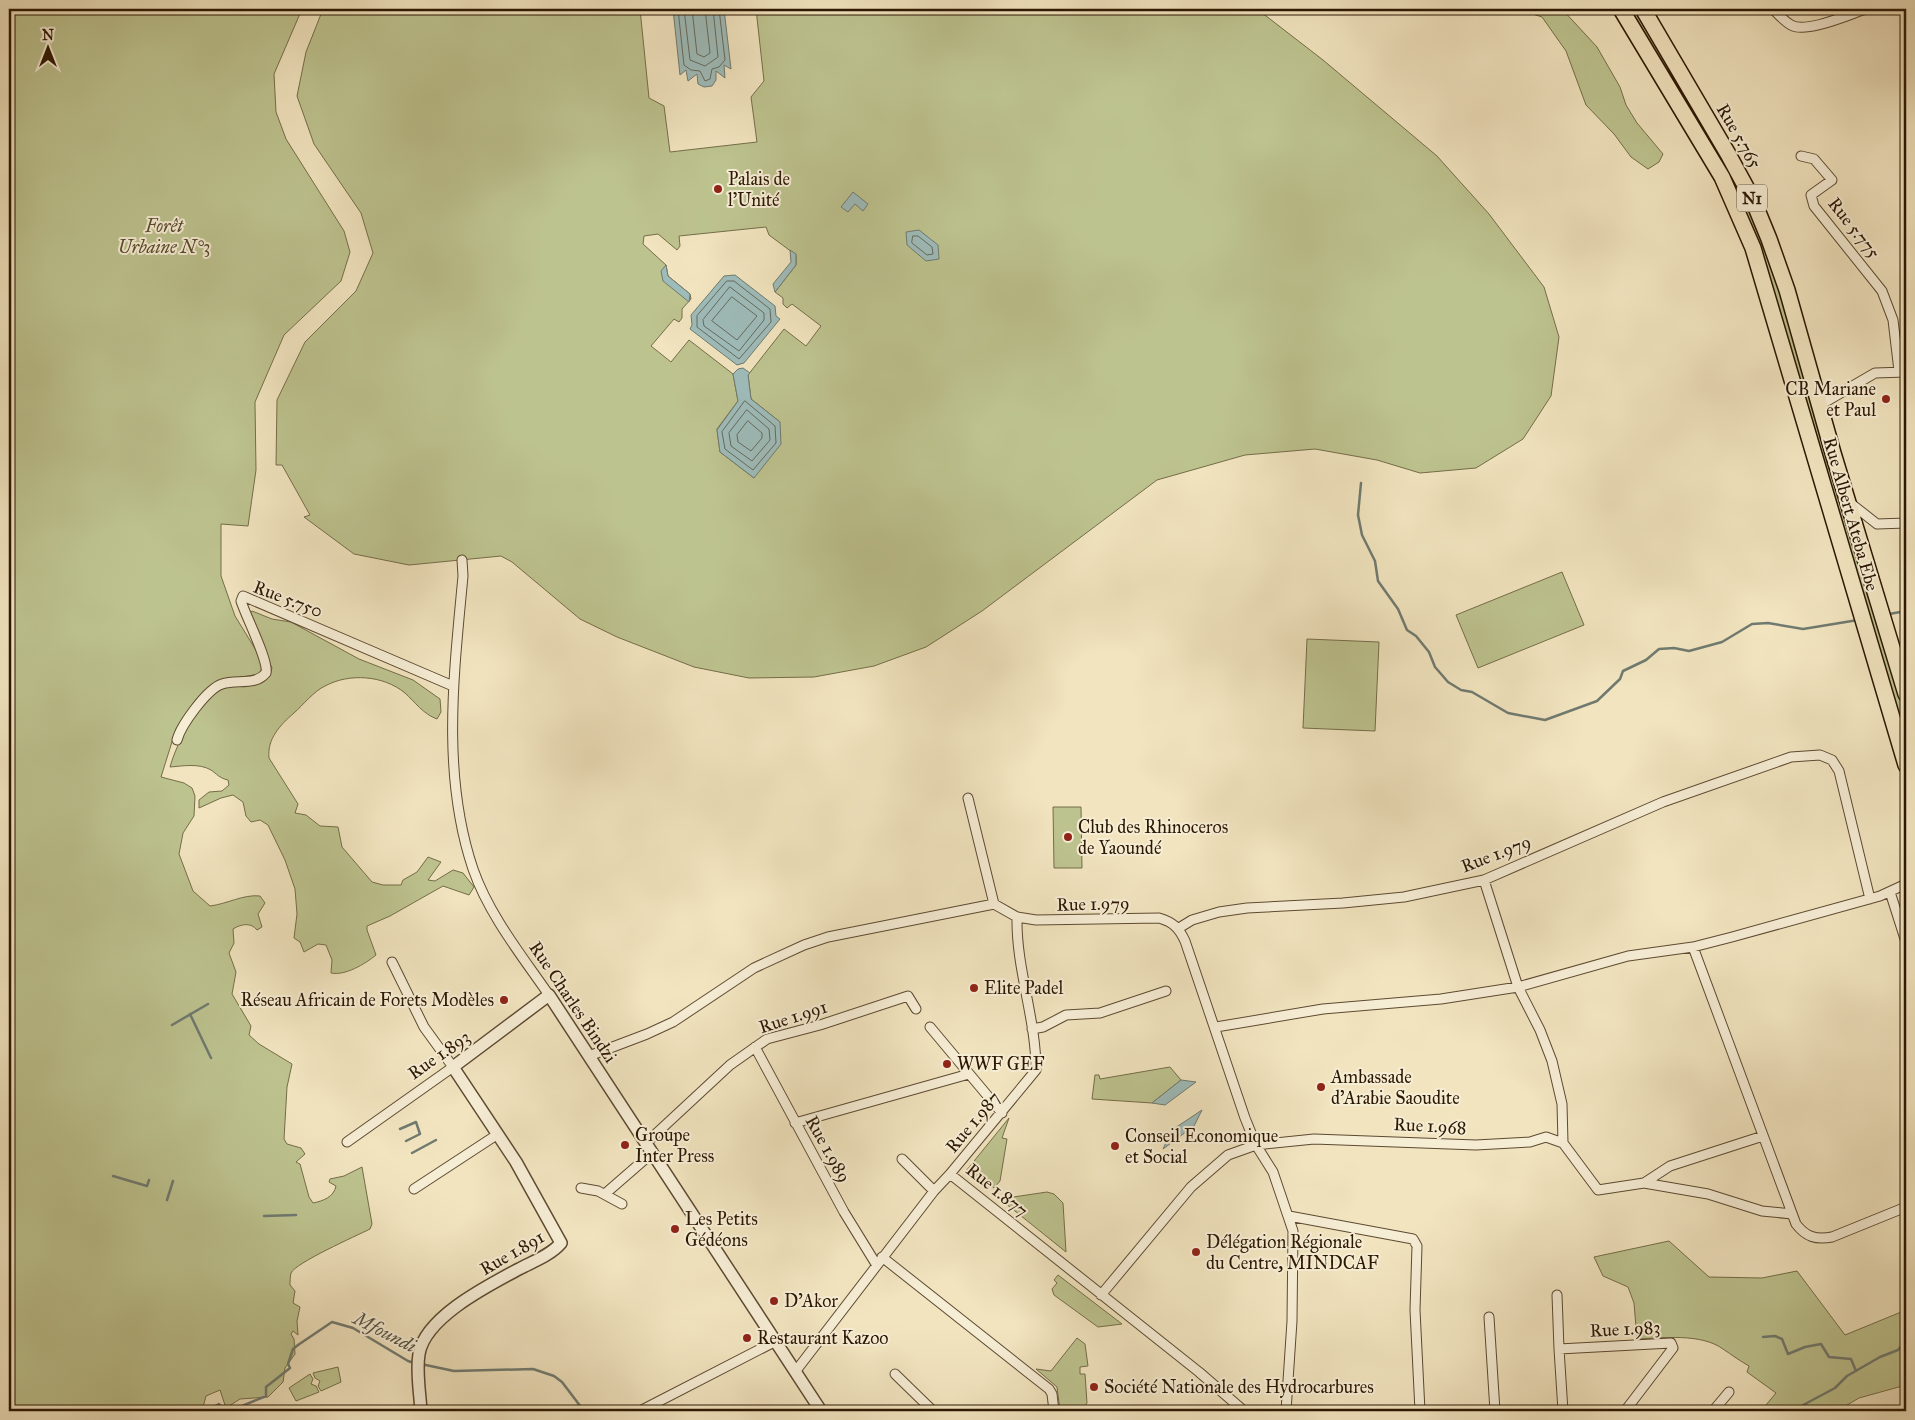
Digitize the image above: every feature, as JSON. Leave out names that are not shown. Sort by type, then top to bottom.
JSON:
[{"type":"highway","name":"Rue Albert Ateba Ebe","points":[[1622,9],[1722,177],[1753,248],[1906,765]]},
{"type":"highway","name":"Rue 5.765","points":[[1643,9],[1753,200],[1787,290],[1820,405]]},
{"type":"highway","name":"N1","points":[[1820,405],[1847,501],[1906,694]]},
{"type":"street","points":[[1773,9],[1790,24],[1800,27],[1817,24],[1866,9]]},
{"type":"street","name":"Rue 5.775","points":[[1801,156],[1814,159],[1832,180],[1811,196],[1814,206],[1882,291],[1893,320],[1903,371]]},
{"type":"street","points":[[1820,405],[1875,373],[1903,371]]},
{"type":"street","points":[[1847,501],[1877,524],[1906,523]]},
{"type":"street","name":"Rue Charles Bindzi","points":[[462,560],[463,576],[453,686],[452,748],[456,789],[473,870],[507,934],[549,995],[821,1411]]},
{"type":"street","name":"Rue 5.750","points":[[177,740],[181,728],[192,713],[216,688],[228,683],[257,680],[266,673],[265,658],[251,629],[241,601],[243,596],[453,686]]},
{"type":"street","name":"Rue 1.979","points":[[1016,917],[1056,921],[1159,918],[1179,928],[1192,920],[1228,910],[1404,897],[1484,880],[1663,802],[1792,757],[1820,755],[1832,760],[1839,771],[1870,899]]},
{"type":"street","points":[[968,798],[994,904]]},
{"type":"street","points":[[1484,880],[1518,987],[1540,1030],[1552,1061],[1562,1104],[1563,1143],[1598,1190],[1644,1183],[1708,1194],[1762,1211],[1792,1214]]},
{"type":"street","points":[[1216,1027],[1315,1010],[1441,999],[1518,987],[1628,956],[1693,947],[1870,899],[1906,884]]},
{"type":"street","points":[[1890,892],[1906,942]]},
{"type":"street","points":[[588,1056],[673,1022],[754,968],[804,945],[828,938],[994,904],[1016,917]]},
{"type":"street","name":"Rue 1.987","points":[[950,1174],[1036,1070],[1032,1029],[1017,948],[1016,917]]},
{"type":"street","points":[[1179,928],[1216,1027],[1256,1145],[1273,1172],[1293,1231],[1292,1321],[1286,1411]]},
{"type":"street","points":[[1693,947],[1796,1224],[1810,1237],[1822,1239],[1832,1237],[1906,1208]]},
{"type":"street","points":[[392,962],[424,1027],[453,1067]]},
{"type":"street","points":[[1032,1029],[1066,1015],[1100,1013],[1166,991]]},
{"type":"street","name":"Rue 1.893","points":[[347,1142],[453,1067],[549,995]]},
{"type":"street","name":"Rue 1.991","points":[[606,1194],[730,1065],[755,1047],[767,1040],[908,996],[916,1009]]},
{"type":"street","points":[[930,1027],[1002,1113]]},
{"type":"street","name":"Rue 1.989","points":[[755,1047],[795,1123],[879,1260]]},
{"type":"street","name":"Rue 1.891","points":[[421,1411],[418,1372],[419,1353],[429,1332],[446,1314],[491,1284],[537,1260],[561,1243],[498,1134],[453,1067]]},
{"type":"street","points":[[795,1123],[968,1074]]},
{"type":"street","points":[[414,1189],[498,1134]]},
{"type":"street","points":[[1644,1183],[1670,1166],[1763,1136]]},
{"type":"street","name":"Rue 1.968","points":[[1101,1295],[1191,1187],[1228,1155],[1256,1145],[1314,1139],[1476,1145],[1530,1142],[1546,1137],[1563,1143]]},
{"type":"street","points":[[902,1159],[934,1190]]},
{"type":"street","name":"Rue 1.877","points":[[879,1260],[934,1190],[950,1174],[1199,1372],[1244,1411]]},
{"type":"street","points":[[581,1188],[606,1194],[622,1204]]},
{"type":"street","points":[[1289,1216],[1414,1239],[1417,1246],[1415,1310],[1420,1411]]},
{"type":"street","points":[[795,1372],[879,1260],[1049,1389],[1052,1394],[1054,1411]]},
{"type":"street","points":[[1557,1295],[1563,1411]]},
{"type":"street","points":[[1489,1317],[1495,1411]]},
{"type":"street","points":[[640,1411],[776,1341]]},
{"type":"street","name":"Rue 1.983","points":[[1559,1349],[1671,1343],[1673,1348],[1625,1411]]},
{"type":"street","points":[[895,1374],[934,1411]]},
{"type":"street","points":[[1713,1411],[1729,1392]]},
{"type":"green space","name":"Forêt Urbaine N°3","points":[[9,9],[302,9],[274,74],[276,112],[286,139],[344,231],[350,252],[341,281],[284,335],[255,402],[256,470],[248,526],[221,524],[221,576],[235,616],[262,660],[263,667],[259,674],[225,680],[188,711],[176,729],[161,777],[184,783],[192,788],[195,796],[194,816],[183,833],[179,854],[193,891],[210,906],[254,896],[260,896],[265,903],[258,914],[262,927],[257,930],[255,927],[246,925],[233,929],[234,943],[229,953],[236,972],[232,994],[251,1026],[249,1035],[259,1044],[292,1064],[287,1087],[284,1139],[287,1144],[301,1148],[305,1154],[296,1162],[300,1164],[309,1197],[313,1203],[328,1198],[336,1186],[329,1182],[330,1179],[344,1176],[362,1167],[372,1224],[370,1229],[303,1263],[291,1273],[290,1285],[295,1291],[293,1303],[300,1307],[297,1321],[298,1335],[293,1331],[291,1334],[294,1339],[295,1354],[285,1368],[283,1382],[268,1397],[240,1399],[226,1408],[220,1390],[206,1396],[202,1411],[9,1411]]},
{"type":"green space","points":[[323,9],[640,9],[649,98],[664,106],[670,152],[757,142],[751,97],[764,81],[756,9],[1257,9],[1323,60],[1437,156],[1489,214],[1544,287],[1559,337],[1551,396],[1523,439],[1476,468],[1420,473],[1377,460],[1315,449],[1245,455],[1157,480],[982,611],[926,647],[874,666],[814,677],[749,678],[694,667],[617,637],[580,619],[512,562],[501,556],[409,565],[354,554],[304,517],[310,515],[282,465],[276,465],[277,400],[305,342],[356,291],[373,253],[361,213],[314,144],[297,96],[306,52]],"holes":[[[766,227],[769,235],[796,255],[796,265],[775,292],[783,298],[783,304],[787,308],[792,304],[821,326],[806,346],[784,329],[748,375],[751,399],[780,422],[754,478],[720,452],[717,429],[738,401],[733,374],[689,340],[671,362],[651,346],[674,319],[679,322],[682,318],[682,309],[691,299],[690,294],[668,276],[666,265],[643,244],[644,236],[658,234],[677,250],[680,246],[679,236]]]},
{"type":"green space","points":[[1517,9],[1562,9],[1597,47],[1620,87],[1626,105],[1637,123],[1663,154],[1659,162],[1648,169],[1631,157],[1614,134],[1586,105],[1566,51],[1542,17]]},
{"type":"green space","points":[[1627,9],[1638,9],[1748,198],[1777,275],[1892,659],[1906,708],[1906,740],[1768,277]]},
{"type":"green space","points":[[1562,572],[1584,625],[1478,668],[1456,615]]},
{"type":"green space","points":[[252,611],[272,619],[291,622],[359,659],[413,680],[440,699],[441,712],[437,719],[423,711],[405,693],[387,682],[366,678],[345,679],[321,688],[284,722],[272,739],[269,758],[298,804],[295,813],[306,815],[320,826],[338,827],[342,847],[372,882],[383,885],[401,885],[403,880],[417,872],[428,857],[441,862],[428,880],[435,881],[453,870],[463,873],[474,887],[469,895],[443,886],[390,916],[367,926],[376,955],[361,965],[342,973],[331,973],[332,960],[326,945],[318,944],[304,952],[300,942],[294,938],[297,914],[295,889],[285,860],[268,825],[260,820],[251,822],[246,816],[243,802],[233,795],[199,808],[199,800],[209,792],[222,791],[229,785],[228,780],[201,766],[170,767],[177,747],[188,726],[209,699],[225,688],[257,685],[269,677],[272,668],[248,615]]},
{"type":"green space","points":[[1307,639],[1379,642],[1375,731],[1303,728]]},
{"type":"green space","name":"Club des Rhinoceros de Yaoundé","points":[[1053,807],[1081,807],[1082,868],[1054,868]]},
{"type":"green space","points":[[1170,1067],[1181,1080],[1152,1103],[1092,1099],[1095,1075],[1099,1075],[1100,1079]]},
{"type":"green space","points":[[1009,1118],[1002,1138],[1007,1139],[1000,1181],[994,1188],[988,1183],[985,1186],[966,1171]]},
{"type":"green space","points":[[1047,1192],[1054,1194],[1063,1203],[1066,1252],[1000,1199]]},
{"type":"green space","points":[[1669,1241],[1709,1277],[1762,1278],[1797,1271],[1845,1335],[1906,1310],[1906,1385],[1859,1398],[1842,1408],[1827,1411],[1761,1411],[1776,1393],[1747,1372],[1749,1366],[1723,1349],[1714,1344],[1693,1339],[1637,1339],[1634,1303],[1628,1287],[1603,1276],[1594,1257]]},
{"type":"green space","points":[[1058,1275],[1122,1324],[1098,1327],[1054,1295],[1052,1289],[1057,1283],[1054,1280]]},
{"type":"green space","points":[[1077,1338],[1085,1344],[1088,1366],[1080,1367],[1080,1374],[1085,1374],[1087,1403],[1081,1411],[1060,1411],[1057,1387],[1036,1369],[1051,1371]]},
{"type":"green space","points":[[338,1367],[341,1382],[321,1391],[318,1386],[320,1381],[315,1378],[313,1373]]},
{"type":"green space","points":[[310,1374],[313,1379],[311,1384],[316,1386],[319,1392],[296,1401],[289,1388]]},
{"type":"water","points":[[673,9],[724,9],[731,69],[724,65],[725,78],[716,71],[716,80],[712,86],[704,87],[698,84],[697,74],[688,81],[686,70],[680,75]]},
{"type":"water","points":[[853,192],[868,204],[863,211],[855,204],[848,212],[841,207]]},
{"type":"water","points":[[919,230],[938,245],[939,259],[926,261],[907,245],[906,232]]},
{"type":"water","points":[[790,250],[796,254],[796,265],[775,292],[773,284],[791,262]]},
{"type":"water","points":[[666,265],[668,276],[690,294],[689,302],[663,281],[661,271]]},
{"type":"water","points":[[735,275],[775,306],[776,316],[780,319],[744,363],[737,365],[690,329],[692,325],[691,315],[724,276]]},
{"type":"water","points":[[743,368],[750,373],[748,375],[751,399],[780,422],[781,444],[754,478],[720,452],[717,430],[738,401],[733,374],[738,369]]},
{"type":"water","points":[[1181,1080],[1196,1082],[1165,1105],[1152,1103]]},
{"type":"water","points":[[1202,1110],[1194,1126],[1163,1149],[1172,1130]]},
{"type":"waterway","points":[[1361,483],[1358,515],[1362,535],[1375,561],[1378,581],[1398,609],[1407,630],[1416,636],[1429,652],[1435,667],[1448,682],[1461,690],[1472,692],[1508,713],[1545,720],[1597,701],[1620,679],[1623,671],[1646,660],[1659,649],[1674,648],[1689,651],[1722,642],[1752,624],[1768,623],[1803,629],[1858,620]]},
{"type":"waterway","points":[[1889,614],[1906,611]]},
{"type":"waterway","points":[[172,1025],[208,1004]]},
{"type":"waterway","points":[[190,1014],[211,1058]]},
{"type":"waterway","points":[[400,1129],[416,1122],[420,1134],[406,1141]]},
{"type":"waterway","points":[[412,1153],[436,1140]]},
{"type":"waterway","points":[[113,1176],[147,1186],[149,1180]]},
{"type":"waterway","points":[[167,1200],[173,1181]]},
{"type":"waterway","points":[[264,1216],[296,1215]]},
{"type":"waterway","name":"Mfoundi","points":[[230,1411],[266,1396],[266,1387],[290,1368],[288,1364],[293,1349],[332,1322],[353,1328],[414,1363]]},
{"type":"waterway","points":[[1763,1337],[1775,1336],[1782,1339],[1788,1354],[1805,1347],[1821,1344],[1829,1357],[1851,1359],[1856,1371]]},
{"type":"waterway","points":[[1792,1411],[1835,1388],[1847,1376],[1880,1357],[1898,1350],[1906,1340]]},
{"type":"waterway","name":"Mfoundi","points":[[421,1364],[454,1371],[533,1369],[554,1376],[562,1382],[584,1411]]},
{"type":"waterway","name":"Mfoundi","points":[[211,1411],[211,1408],[219,1404],[224,1411]]},
{"type":"place","name":"Palais de l'Unité","points":[[718,189]]},
{"type":"place","name":"CB Mariane et Paul","points":[[1886,399]]},
{"type":"place","name":"Club des Rhinoceros de Yaoundé","points":[[1068,837]]},
{"type":"place","name":"Elite Padel","points":[[974,988]]},
{"type":"place","name":"Réseau Africain de Forets Modèles","points":[[504,1000]]},
{"type":"place","name":"WWF GEF","points":[[947,1064]]},
{"type":"place","name":"Ambassade d'Arabie Saoudite","points":[[1321,1087]]},
{"type":"place","name":"Groupe Inter Press","points":[[625,1145]]},
{"type":"place","name":"Conseil Economique et Social","points":[[1115,1146]]},
{"type":"place","name":"Les Petits Gédéons","points":[[675,1229]]},
{"type":"place","name":"Délégation Régionale du Centre, MINDCAF","points":[[1196,1252]]},
{"type":"place","name":"D'Akor","points":[[774,1301]]},
{"type":"place","name":"Restaurant Kazoo","points":[[747,1338]]},
{"type":"place","name":"Société Nationale des Hydrocarbures","points":[[1094,1387]]}]
